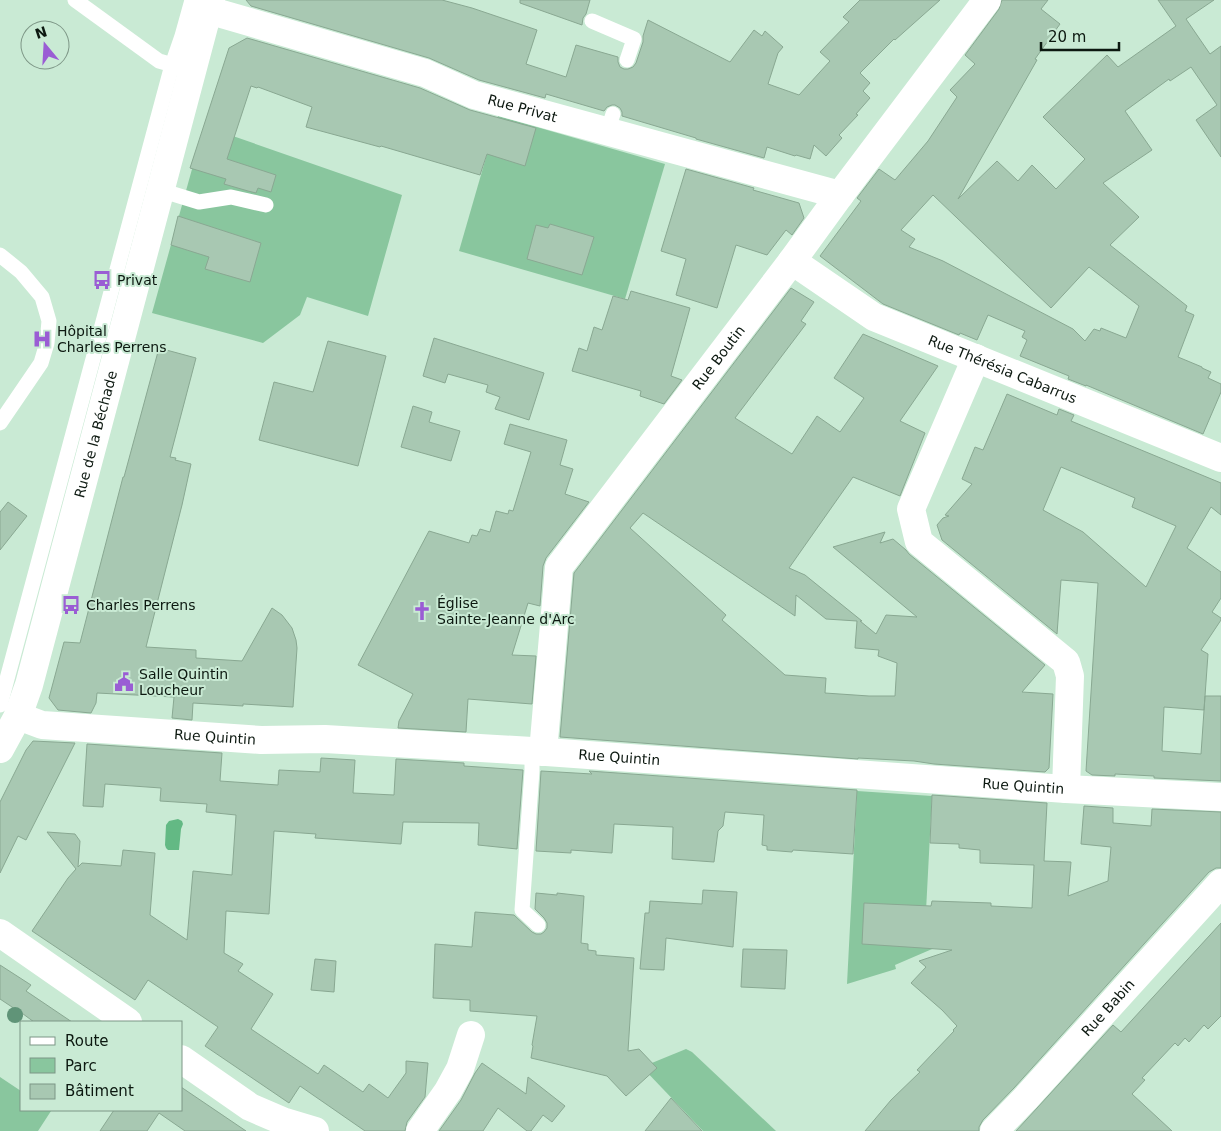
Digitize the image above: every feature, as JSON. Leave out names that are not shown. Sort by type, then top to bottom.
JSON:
[{"type":"street","name":"Rue Boutin","points":[[538,751],[559,567],[792,262],[987,0]]},
{"type":"street","name":"Rue de la Béchade","points":[[0,749],[9,711],[29,686],[160,190],[182,68],[206,2]]},
{"type":"street","name":"Rue Privat","points":[[206,2],[425,73],[474,95],[610,123],[840,195]]},
{"type":"street","name":"Rue Thérésia Cabarrus","points":[[792,262],[874,317],[1219,453]]},
{"type":"street","points":[[976,358],[911,509],[919,542],[1066,662],[1070,676],[1066,789]]},
{"type":"street","name":"Rue Quintin","points":[[9,711],[42,725],[261,740],[325,739],[538,751],[1066,789],[1221,797]]},
{"type":"street","name":"Rue Babin","points":[[994,1131],[1221,883]]},
{"type":"street","points":[[0,933],[127,1021]]},
{"type":"street","points":[[420,1131],[448,1091],[460,1069],[471,1035]]},
{"type":"street","points":[[182,1060],[250,1107],[285,1122],[315,1131]]},
{"type":"lane","points":[[75,0],[158,61],[182,68]]},
{"type":"lane","points":[[9,711],[182,68],[182,36],[206,2]]},
{"type":"lane","points":[[592,21],[634,39],[627,60]]},
{"type":"lane","points":[[160,190],[199,202],[231,197],[266,206]]},
{"type":"lane","points":[[0,255],[22,272],[42,297],[49,321],[48,343],[41,364],[0,423]]},
{"type":"lane","points":[[538,751],[532,771],[522,910],[538,925]]},
{"type":"green space","points":[[498,116],[665,164],[625,299],[459,251]]},
{"type":"green space","points":[[204,126],[402,195],[368,316],[307,297],[300,315],[263,343],[152,313]]},
{"type":"green space","points":[[857,791],[932,796],[926,911],[960,937],[895,965],[896,969],[847,984]]},
{"type":"green space","points":[[686,1049],[692,1052],[776,1131],[703,1131],[642,1067]]},
{"type":"green space","points":[[0,1077],[20,1090],[20,1111],[51,1111],[38,1131],[0,1131]]},
{"type":"shaded area","points":[[178,819],[183,824],[179,850],[168,850],[165,845],[166,825],[169,821]]},
{"type":"building","points":[[246,0],[442,0],[537,30],[526,64],[566,77],[576,45],[618,57],[620,67],[624,69],[633,67],[643,42],[648,20],[730,62],[754,30],[762,36],[765,31],[783,47],[778,53],[768,84],[799,95],[830,61],[820,52],[849,22],[843,17],[860,0],[940,0],[894,39],[860,73],[870,83],[863,91],[870,98],[856,114],[858,115],[839,135],[842,138],[826,156],[814,145],[810,159],[767,147],[764,158],[622,116],[620,108],[615,105],[607,107],[604,111],[546,94],[545,98],[479,80],[429,58],[251,6]]},
{"type":"building","points":[[520,0],[590,0],[582,25],[520,3]]},
{"type":"building","points":[[1002,0],[1048,0],[1041,9],[1060,24],[1035,59],[1037,60],[958,199],[997,161],[1018,181],[1032,165],[1056,189],[1085,159],[1043,117],[1107,55],[1118,67],[1176,26],[1158,0],[1214,0],[1186,19],[1210,54],[1221,46],[1221,157],[1196,120],[1217,105],[1191,67],[1170,81],[1169,79],[1125,111],[1152,150],[1103,183],[1139,217],[1110,245],[1187,306],[1185,311],[1194,315],[1178,357],[1211,372],[1208,378],[1221,384],[1221,392],[1203,434],[1068,379],[1069,376],[1020,356],[1027,340],[1022,337],[1025,331],[988,315],[977,340],[960,333],[959,335],[883,304],[820,256],[861,201],[857,198],[879,169],[895,180],[928,141],[957,97],[950,90],[975,64],[965,55],[999,9]],"holes":[[[933,195],[1051,308],[1089,267],[1139,306],[1126,338],[1101,328],[1100,331],[1094,329],[1085,341],[1073,329],[943,261],[909,247],[915,239],[901,230]]]},
{"type":"building","points":[[247,38],[420,88],[470,110],[536,128],[525,166],[487,154],[480,175],[381,146],[306,127],[312,107],[251,86],[227,159],[276,175],[271,192],[258,188],[256,193],[224,184],[226,179],[190,168],[229,48]]},
{"type":"building","points":[[686,169],[799,203],[804,218],[792,235],[786,230],[767,255],[736,245],[717,308],[676,295],[686,259],[661,251]]},
{"type":"building","points":[[178,216],[261,243],[250,282],[205,269],[209,257],[171,245]]},
{"type":"building","points":[[550,224],[594,237],[582,275],[527,259],[536,225],[548,228]]},
{"type":"building","points":[[791,288],[814,302],[801,321],[806,324],[735,418],[792,454],[817,416],[840,432],[864,398],[834,378],[863,334],[938,366],[900,421],[925,433],[900,496],[853,477],[789,568],[805,575],[876,634],[886,615],[917,617],[833,547],[885,532],[880,543],[893,539],[1045,665],[1022,692],[1053,694],[1049,768],[1045,772],[914,761],[858,759],[560,737],[574,573]],"holes":[[[643,513],[795,616],[796,595],[826,619],[857,621],[855,648],[879,650],[878,656],[897,663],[895,696],[825,693],[826,678],[785,675],[722,620],[726,615],[630,528]]]},
{"type":"building","points":[[631,291],[690,308],[671,376],[682,380],[664,404],[640,396],[641,391],[572,371],[579,348],[587,351],[594,327],[602,330],[613,296],[628,300]]},
{"type":"building","points":[[434,338],[544,373],[529,420],[495,409],[500,397],[486,392],[488,385],[448,374],[445,383],[423,376]]},
{"type":"building","points":[[328,341],[386,356],[358,466],[259,440],[274,382],[313,392]]},
{"type":"building","points":[[159,348],[196,358],[170,457],[191,464],[146,647],[196,650],[196,658],[242,661],[272,608],[282,615],[292,628],[296,640],[293,707],[193,703],[192,720],[172,718],[174,697],[97,693],[96,703],[91,713],[58,710],[49,698],[64,642],[80,643]]},
{"type":"building","points":[[1007,394],[1057,415],[1059,409],[1074,415],[1071,421],[1221,483],[1221,515],[1211,507],[1187,548],[1221,572],[1221,598],[1212,612],[1221,620],[1201,650],[1208,654],[1205,696],[1221,696],[1221,781],[1115,774],[1115,776],[1092,775],[1086,771],[1098,583],[1061,580],[1057,634],[942,540],[937,525],[943,518],[949,516],[945,515],[972,484],[962,479],[975,447],[983,450]],"holes":[[[1061,467],[1135,498],[1132,507],[1176,526],[1146,587],[1083,532],[1043,510]],[[1205,696],[1201,754],[1162,751],[1164,707],[1204,710]]]},
{"type":"building","points":[[413,406],[432,412],[429,422],[460,431],[451,461],[401,447]]},
{"type":"building","points":[[510,424],[567,440],[560,465],[573,469],[565,494],[589,502],[546,558],[543,566],[540,606],[528,603],[512,655],[536,656],[532,704],[468,699],[466,732],[398,728],[399,721],[413,694],[358,665],[429,531],[469,543],[472,535],[477,536],[480,529],[490,532],[496,511],[508,514],[509,510],[513,511],[531,452],[504,444]]},
{"type":"building","points":[[8,502],[27,516],[0,550],[0,512]]},
{"type":"building","points":[[33,741],[75,743],[26,840],[18,836],[0,873],[0,802],[26,750]]},
{"type":"building","points":[[87,744],[222,753],[220,781],[278,785],[279,770],[320,772],[321,758],[355,760],[353,793],[394,795],[396,759],[464,763],[464,766],[523,770],[517,849],[478,845],[479,823],[403,822],[401,844],[315,838],[316,834],[274,831],[269,914],[226,911],[224,953],[243,964],[238,971],[273,994],[251,1029],[318,1074],[324,1065],[363,1092],[369,1084],[388,1098],[406,1073],[406,1061],[428,1063],[425,1097],[407,1122],[405,1131],[365,1131],[300,1086],[289,1103],[205,1046],[218,1027],[148,980],[135,1000],[32,931],[76,869],[47,832],[75,834],[80,841],[78,867],[82,863],[121,866],[123,850],[155,853],[150,915],[187,940],[193,871],[232,875],[236,815],[206,812],[207,804],[160,801],[161,788],[105,784],[103,807],[83,806]]},
{"type":"building","points":[[541,771],[592,774],[589,771],[857,790],[853,854],[767,850],[767,846],[762,845],[764,815],[725,812],[723,826],[718,831],[714,862],[672,859],[673,827],[614,824],[612,853],[571,850],[571,853],[536,851]]},
{"type":"building","points":[[932,795],[1047,803],[1044,861],[1071,862],[1068,896],[1108,881],[1111,847],[1081,844],[1084,806],[1113,808],[1113,823],[1151,826],[1152,809],[1221,812],[1221,868],[1216,868],[1209,872],[983,1120],[979,1131],[865,1131],[891,1100],[920,1072],[917,1070],[957,1026],[911,983],[926,967],[919,961],[952,950],[862,944],[864,903],[931,906],[932,901],[991,903],[991,906],[1032,908],[1034,865],[980,863],[980,850],[959,848],[959,844],[930,843]]},
{"type":"building","points":[[703,890],[737,892],[733,947],[666,938],[664,970],[640,969],[645,913],[649,913],[650,901],[702,904]]},
{"type":"building","points":[[536,893],[584,896],[581,943],[588,944],[588,950],[596,951],[596,955],[634,958],[628,1051],[639,1049],[657,1068],[626,1096],[607,1076],[531,1058],[537,1016],[470,1011],[470,1000],[433,998],[435,944],[472,947],[475,912],[514,915],[532,932],[541,934],[547,928],[547,923],[535,909]]},
{"type":"building","points":[[1221,923],[1221,1016],[1208,1029],[1204,1025],[1189,1042],[1185,1038],[1178,1046],[1175,1043],[1142,1078],[1145,1080],[1132,1094],[1172,1131],[1016,1131],[1113,1025],[1121,1032]]},
{"type":"building","points":[[743,949],[787,950],[785,989],[741,987]]},
{"type":"building","points":[[315,959],[336,961],[334,992],[311,990]]},
{"type":"building","points":[[0,965],[31,985],[26,991],[71,1021],[33,1021],[0,999]]},
{"type":"building","points":[[482,1063],[526,1094],[528,1077],[565,1106],[552,1122],[543,1115],[531,1131],[527,1131],[498,1108],[483,1131],[439,1131],[461,1100]]},
{"type":"building","points":[[182,1088],[246,1131],[185,1131],[159,1113],[147,1131],[100,1131],[113,1111],[182,1111]]},
{"type":"building","points":[[671,1098],[702,1131],[645,1131]]},
{"type":"place","name":"Privat","points":[[102,280]]},
{"type":"place","name":"Hôpital Charles Perrens","points":[[42,339]]},
{"type":"place","name":"Charles Perrens","points":[[71,605]]},
{"type":"place","name":"Église Sainte-Jeanne d'Arc","points":[[422,611]]},
{"type":"place","name":"Salle Quintin Loucheur","points":[[124,682]]}]
